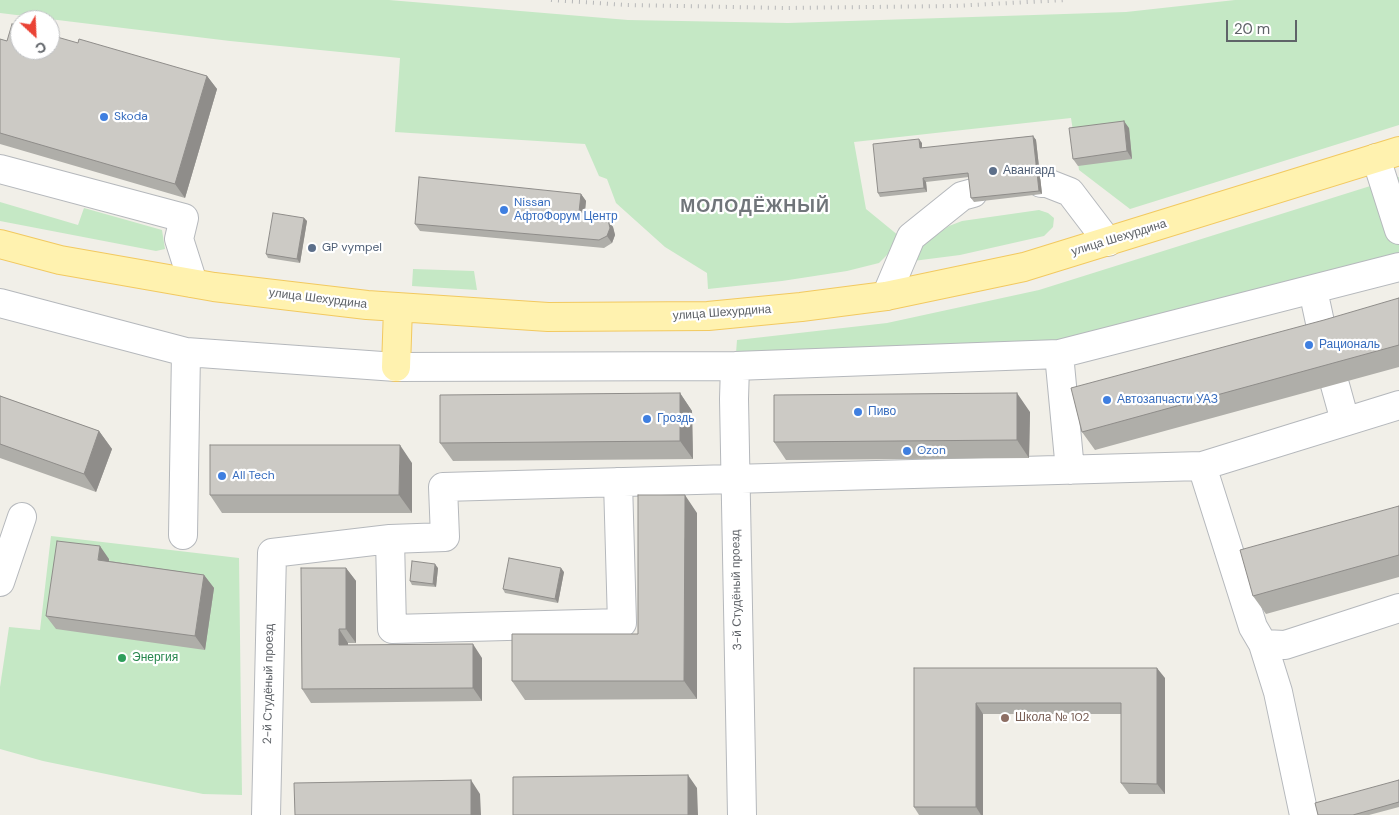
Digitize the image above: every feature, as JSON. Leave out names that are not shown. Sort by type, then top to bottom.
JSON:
[{"type":"main road","name":"улица Шехурдина","points":[[0,244],[60,260],[214,287],[398,308],[548,317],[708,316],[886,296],[1024,267],[1387,155]]},
{"type":"main road","points":[[396,367],[398,308]]},
{"type":"street","points":[[1387,155],[1399,230]]},
{"type":"street","points":[[0,168],[184,218],[179,239],[193,283]]},
{"type":"street","points":[[1041,183],[1048,183],[1070,192],[1108,242]]},
{"type":"street","points":[[886,296],[911,237],[962,196],[973,193]]},
{"type":"street","points":[[0,303],[186,352],[396,367],[735,366],[1059,354],[1399,267]]},
{"type":"street","points":[[1313,290],[1324,341]]},
{"type":"street","points":[[183,535],[186,352]]},
{"type":"street","points":[[1059,354],[1070,470]]},
{"type":"street","name":"3-й Студёный проезд","points":[[735,366],[735,478],[742,815]]},
{"type":"street","points":[[1335,385],[1345,421]]},
{"type":"street","points":[[618,482],[622,623],[392,629],[390,539],[445,537],[443,487],[735,478],[1202,466],[1399,405]]},
{"type":"street","points":[[1202,466],[1253,627],[1263,644],[1278,692],[1304,815]]},
{"type":"street","points":[[0,582],[22,518]]},
{"type":"street","name":"2-й Студёный проезд","points":[[266,815],[272,553],[390,539]]},
{"type":"street","points":[[1263,644],[1285,645],[1399,608]]},
{"type":"green space","points":[[0,0],[389,0],[628,20],[788,23],[1126,12],[1235,0],[1399,0],[1399,125],[1130,209],[1079,170],[1071,118],[854,142],[866,209],[899,236],[899,243],[879,263],[847,271],[782,281],[708,289],[707,273],[665,247],[616,203],[607,179],[599,176],[585,144],[395,132],[400,58],[230,41],[60,20],[60,10],[10,10],[10,14],[0,13]]},
{"type":"green space","points":[[1399,177],[1399,259],[1058,340],[736,353],[737,340],[887,323],[1039,290]]},
{"type":"green space","points":[[0,202],[78,225],[84,208],[162,230],[165,249],[156,251],[0,221]]},
{"type":"green space","points":[[1039,210],[1048,213],[1054,218],[1053,227],[1044,236],[960,255],[913,261],[918,251],[929,240],[949,226],[962,221]]},
{"type":"green space","points":[[413,269],[474,271],[477,290],[412,286]]},
{"type":"green space","name":"Энергия","points":[[51,536],[239,558],[242,795],[203,794],[43,761],[0,749],[0,687],[9,627],[40,630]]},
{"type":"building","name":"Skoda","points":[[10,31],[10,60],[60,60],[60,38],[78,43],[79,39],[207,76],[175,184],[0,133],[0,39],[7,41]]},
{"type":"building","points":[[1124,121],[1127,151],[1073,159],[1069,128]]},
{"type":"building","points":[[1033,136],[1039,191],[971,198],[968,173],[923,178],[924,188],[878,193],[873,144],[919,139],[920,148]]},
{"type":"building","name":"Nissan АфтоФорум Центр","points":[[419,177],[581,194],[579,212],[601,215],[608,220],[610,228],[607,236],[599,240],[415,224]]},
{"type":"building","points":[[273,213],[304,218],[297,259],[266,254]]},
{"type":"building","points":[[1399,298],[1399,345],[1082,432],[1071,388]]},
{"type":"building","points":[[680,393],[680,441],[440,443],[440,395]]},
{"type":"building","points":[[1017,393],[1017,440],[774,442],[774,395]]},
{"type":"building","points":[[0,396],[99,431],[84,474],[0,444]]},
{"type":"building","points":[[210,445],[400,445],[399,495],[210,495]]},
{"type":"building","points":[[638,495],[685,495],[684,681],[512,681],[512,634],[638,634]]},
{"type":"building","points":[[1399,506],[1399,555],[1253,596],[1240,550]]},
{"type":"building","name":"Энергия","points":[[57,541],[100,546],[98,560],[204,575],[195,636],[46,616]]},
{"type":"building","points":[[509,558],[561,568],[555,599],[503,589]]},
{"type":"building","points":[[412,561],[435,564],[433,584],[410,581]]},
{"type":"building","points":[[301,568],[346,568],[346,629],[339,629],[339,645],[473,644],[473,688],[302,689]]},
{"type":"building","points":[[914,668],[1157,668],[1157,784],[1121,783],[1121,703],[976,703],[976,807],[914,807]]},
{"type":"building","points":[[688,775],[688,815],[513,815],[513,777]]},
{"type":"building","points":[[471,780],[471,815],[295,815],[294,783]]},
{"type":"building","points":[[1399,780],[1399,802],[1353,815],[1318,815],[1315,803]]},
{"type":"railway","points":[[551,0],[627,5],[786,8],[954,6],[1066,0]]},
{"type":"place","name":"Skoda","points":[[104,117]]},
{"type":"place","name":"Авангард","points":[[993,171]]},
{"type":"place","name":"Nissan АфтоФорум Центр","points":[[504,210]]},
{"type":"place","name":"GP vympel","points":[[312,248]]},
{"type":"place","name":"Рациональ","points":[[1309,345]]},
{"type":"place","name":"Автозапчасти УАЗ","points":[[1107,400]]},
{"type":"place","name":"Пиво","points":[[858,412]]},
{"type":"place","name":"Гроздь","points":[[647,419]]},
{"type":"place","name":"Ozon","points":[[907,451]]},
{"type":"place","name":"All Tech","points":[[222,476]]},
{"type":"place","name":"Энергия","points":[[122,658]]},
{"type":"place","name":"Школа № 102","points":[[1005,718]]},
{"type":"district","name":"МОЛОДЁЖНЫЙ","points":[[755,207]]}]
